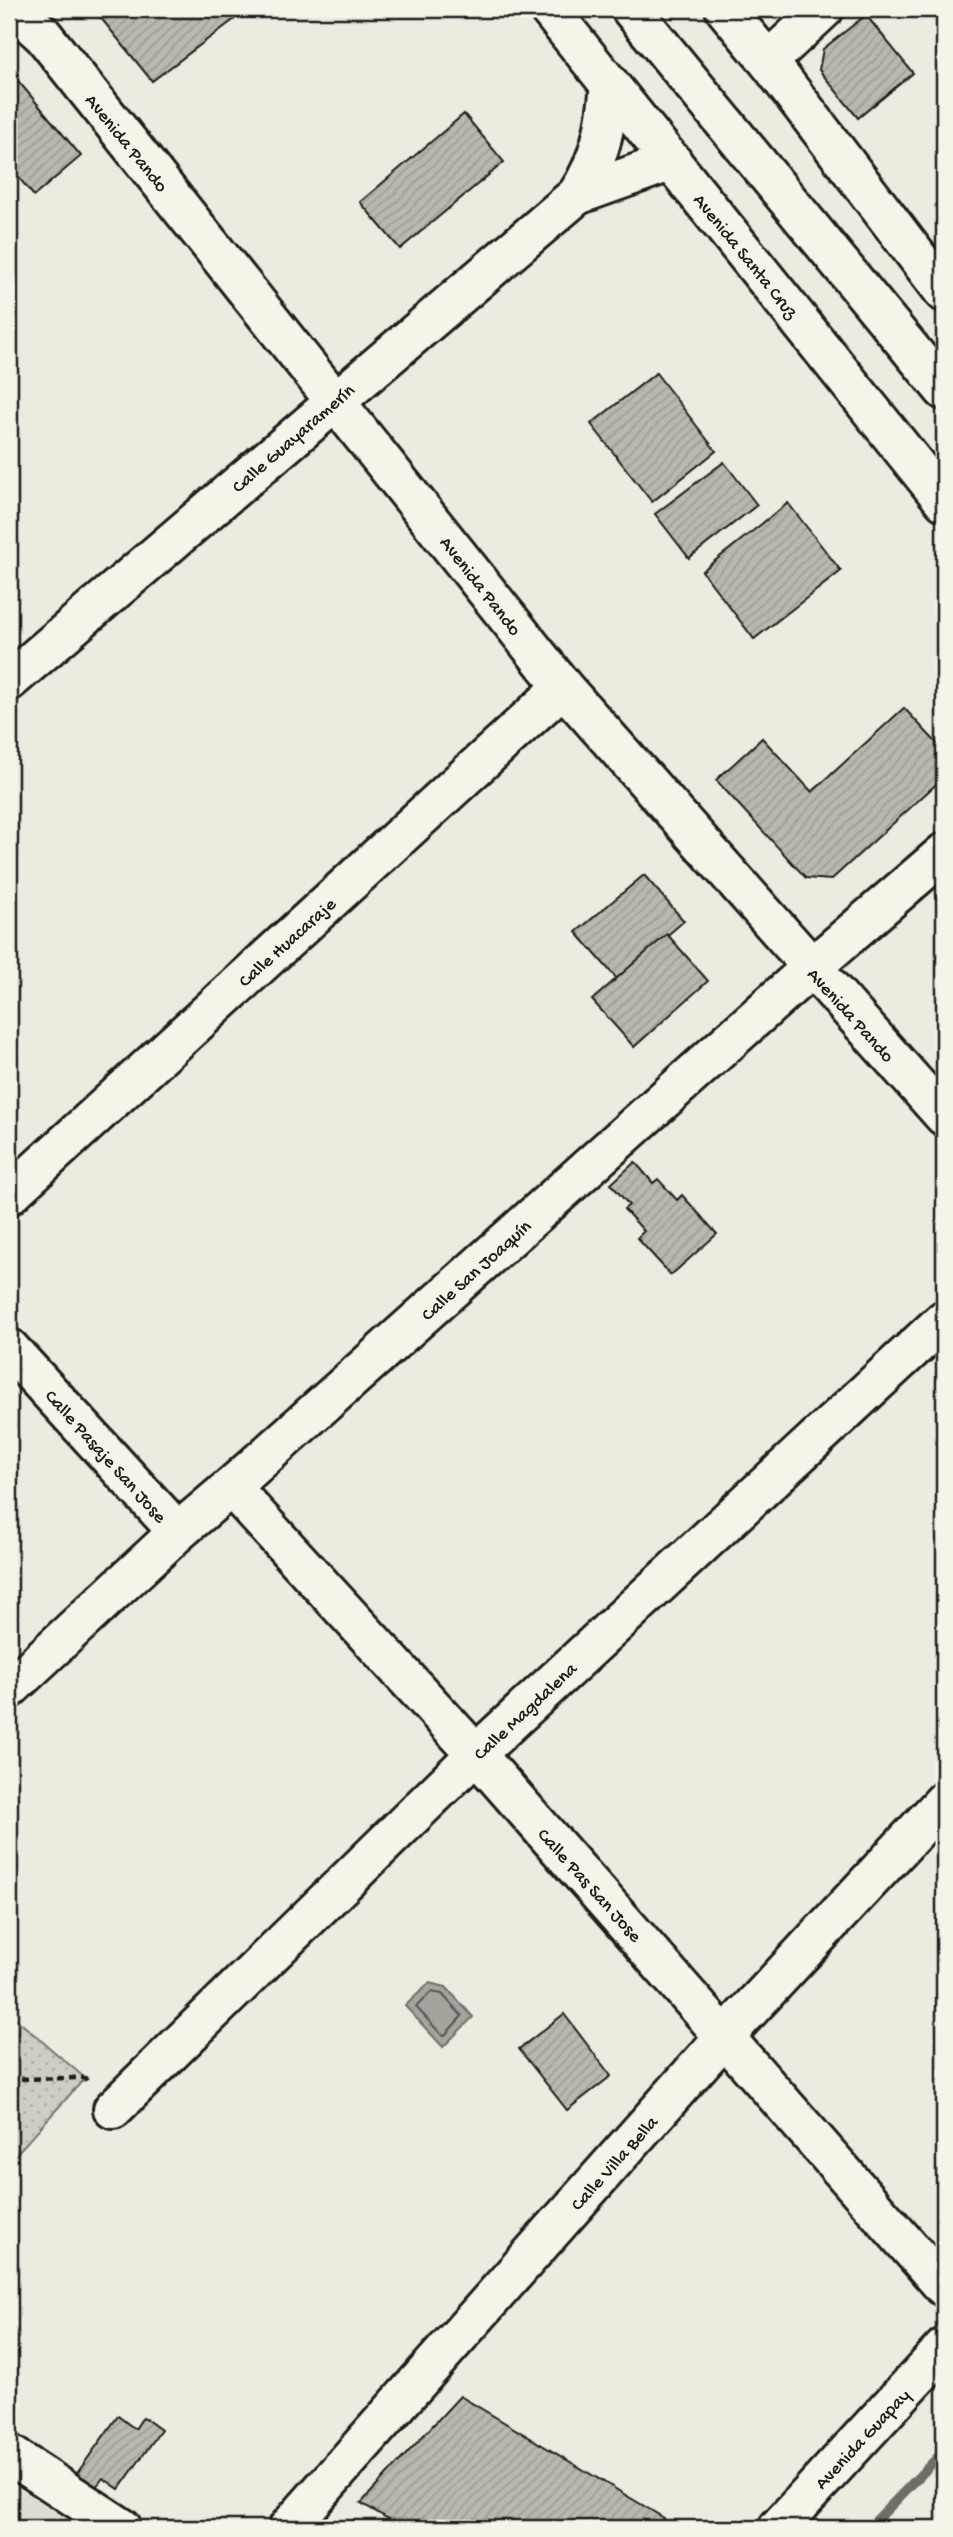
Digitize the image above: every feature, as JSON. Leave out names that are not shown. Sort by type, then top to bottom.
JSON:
[{"type":"street","name":"Avenida Pando","points":[[14,9],[35,22],[563,687],[944,1116]]},
{"type":"street","name":"Avenida Santa Cruz","points":[[549,9],[944,501]]},
{"type":"street","points":[[631,9],[944,390]]},
{"type":"street","points":[[724,9],[768,61],[944,292]]},
{"type":"street","points":[[768,61],[824,9]]},
{"type":"street","name":"Calle Guayaramerín","points":[[9,681],[577,195],[588,178],[599,151],[607,120],[610,85]]},
{"type":"street","name":"Calle Guayaramerín","points":[[577,195],[672,161]]},
{"type":"street","name":"Calle Huacaraje","points":[[9,1195],[563,687]]},
{"type":"street","name":"Calle San Joaquín","points":[[9,1689],[177,1532],[944,853]]},
{"type":"street","name":"Calle Magdalena","points":[[113,2109],[476,1755],[944,1320]]},
{"type":"street","name":"Calle Pasaje San Jose","points":[[9,1348],[177,1532]]},
{"type":"street","name":"Calle Pas San Jose","points":[[231,1487],[476,1755],[944,2287]]},
{"type":"street","name":"Calle Villa Bella","points":[[288,2528],[725,2035],[944,1801]]},
{"type":"street","name":"Avenida Guapay","points":[[778,2528],[944,2348]]},
{"type":"street","points":[[9,2454],[122,2528]]},
{"type":"path","points":[[9,2079],[85,2078],[113,2109]]},
{"type":"shaded area","points":[[9,2013],[85,2078],[9,2162]]},
{"type":"shaded area","points":[[9,2482],[82,2528],[9,2528]]},
{"type":"water","points":[[429,1983],[446,1987],[473,2017],[443,2047],[405,2006]]},
{"type":"building","points":[[101,9],[248,9],[152,81],[96,12]]},
{"type":"building","points":[[866,15],[913,73],[858,118],[819,70],[823,49]]},
{"type":"building","points":[[9,70],[81,156],[34,196],[9,166]]},
{"type":"building","points":[[464,114],[504,162],[400,249],[360,202]]},
{"type":"building","points":[[656,373],[716,451],[652,502],[591,424]]},
{"type":"building","points":[[724,462],[757,505],[689,558],[655,514]]},
{"type":"building","points":[[788,503],[841,571],[754,639],[702,571]]},
{"type":"building","points":[[904,708],[944,751],[944,777],[831,880],[806,878],[716,780],[762,738],[812,792]]},
{"type":"building","points":[[644,875],[684,921],[617,979],[576,932]]},
{"type":"building","points":[[667,934],[708,981],[634,1047],[592,1000]]},
{"type":"building","points":[[635,1162],[653,1183],[658,1179],[677,1200],[682,1195],[717,1234],[671,1275],[637,1238],[644,1231],[624,1209],[629,1205],[611,1184]]},
{"type":"building","points":[[564,2014],[611,2076],[567,2110],[519,2049]]},
{"type":"building","points":[[460,2396],[664,2518],[658,2528],[404,2528],[361,2503]]},
{"type":"building","points":[[118,2416],[135,2429],[143,2417],[161,2430],[119,2489],[103,2478],[92,2492],[73,2479]]},
{"type":"waterway","points":[[869,2528],[944,2451]]}]
